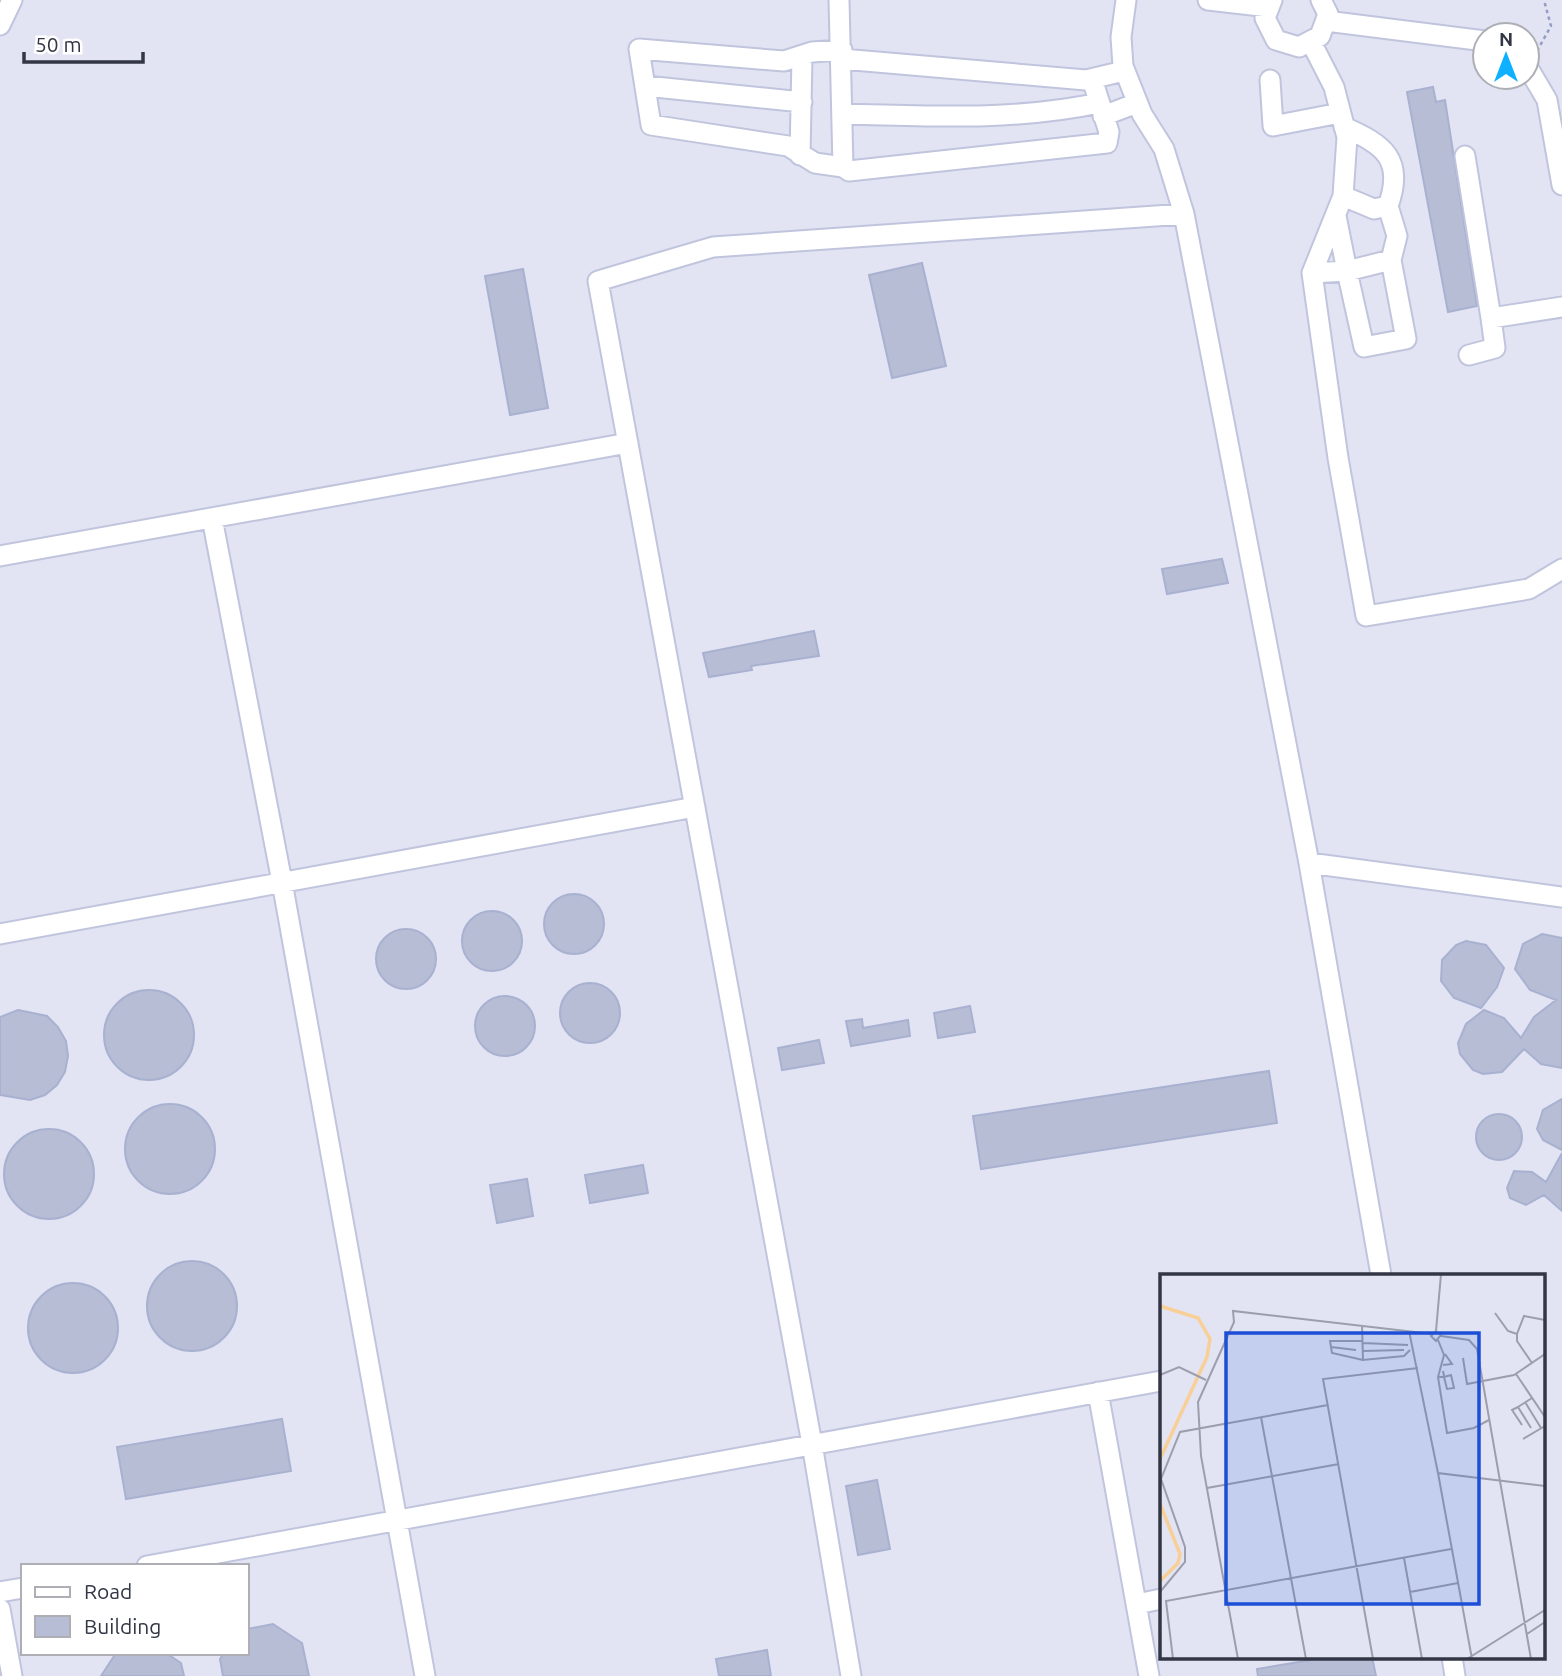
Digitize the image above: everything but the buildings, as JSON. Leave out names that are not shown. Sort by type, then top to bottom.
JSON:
[{"type":"lane","points":[[0,25],[12,0]]},
{"type":"lane","points":[[839,0],[843,167]]},
{"type":"lane","points":[[1126,0],[1121,37],[1124,69],[1137,103],[1164,149],[1185,214],[1309,863],[1381,1274]]},
{"type":"lane","points":[[1208,0],[1270,4],[1265,18],[1276,40],[1299,47],[1320,36],[1328,14],[1321,0]]},
{"type":"lane","points":[[1326,21],[1471,39]]},
{"type":"lane","points":[[1311,41],[1334,87],[1347,137],[1343,196],[1312,273],[1338,458],[1366,616],[1529,589],[1562,569]]},
{"type":"lane","points":[[1092,79],[1110,139],[1101,145],[849,171],[843,167],[815,163],[788,146],[651,125],[639,49],[784,61],[823,50],[842,50],[1092,79],[1124,69]]},
{"type":"lane","points":[[800,155],[803,57]]},
{"type":"lane","points":[[1270,80],[1273,126],[1342,120],[1376,141],[1391,159],[1393,193],[1388,206],[1398,236],[1391,260],[1406,339],[1364,347],[1336,216]]},
{"type":"lane","points":[[645,86],[802,102]]},
{"type":"lane","points":[[1541,90],[1547,100],[1562,186]]},
{"type":"lane","points":[[842,114],[955,116],[1101,109],[1137,103]]},
{"type":"lane","points":[[1465,156],[1495,348],[1469,355]]},
{"type":"lane","points":[[1343,196],[1374,209],[1388,206]]},
{"type":"lane","points":[[851,1676],[812,1444],[598,281],[713,247],[1185,214]]},
{"type":"lane","points":[[1312,273],[1347,271],[1391,260]]},
{"type":"lane","points":[[1491,318],[1562,307]]},
{"type":"lane","points":[[0,556],[628,443]]},
{"type":"lane","points":[[212,518],[282,882],[425,1676]]},
{"type":"lane","points":[[0,934],[695,807]]},
{"type":"lane","points":[[1309,863],[1562,897]]},
{"type":"lane","points":[[157,1564],[1160,1381]]},
{"type":"lane","points":[[1098,1392],[1149,1676]]},
{"type":"lane","points":[[0,1592],[21,1588]]},
{"type":"lane","points":[[1138,1604],[1160,1599]]},
{"type":"lane","points":[[0,1609],[12,1676]]},
{"type":"lane","points":[[1452,1658],[1455,1676]]},
{"type":"path","points":[[1541,43],[1551,26],[1544,0]]}]
